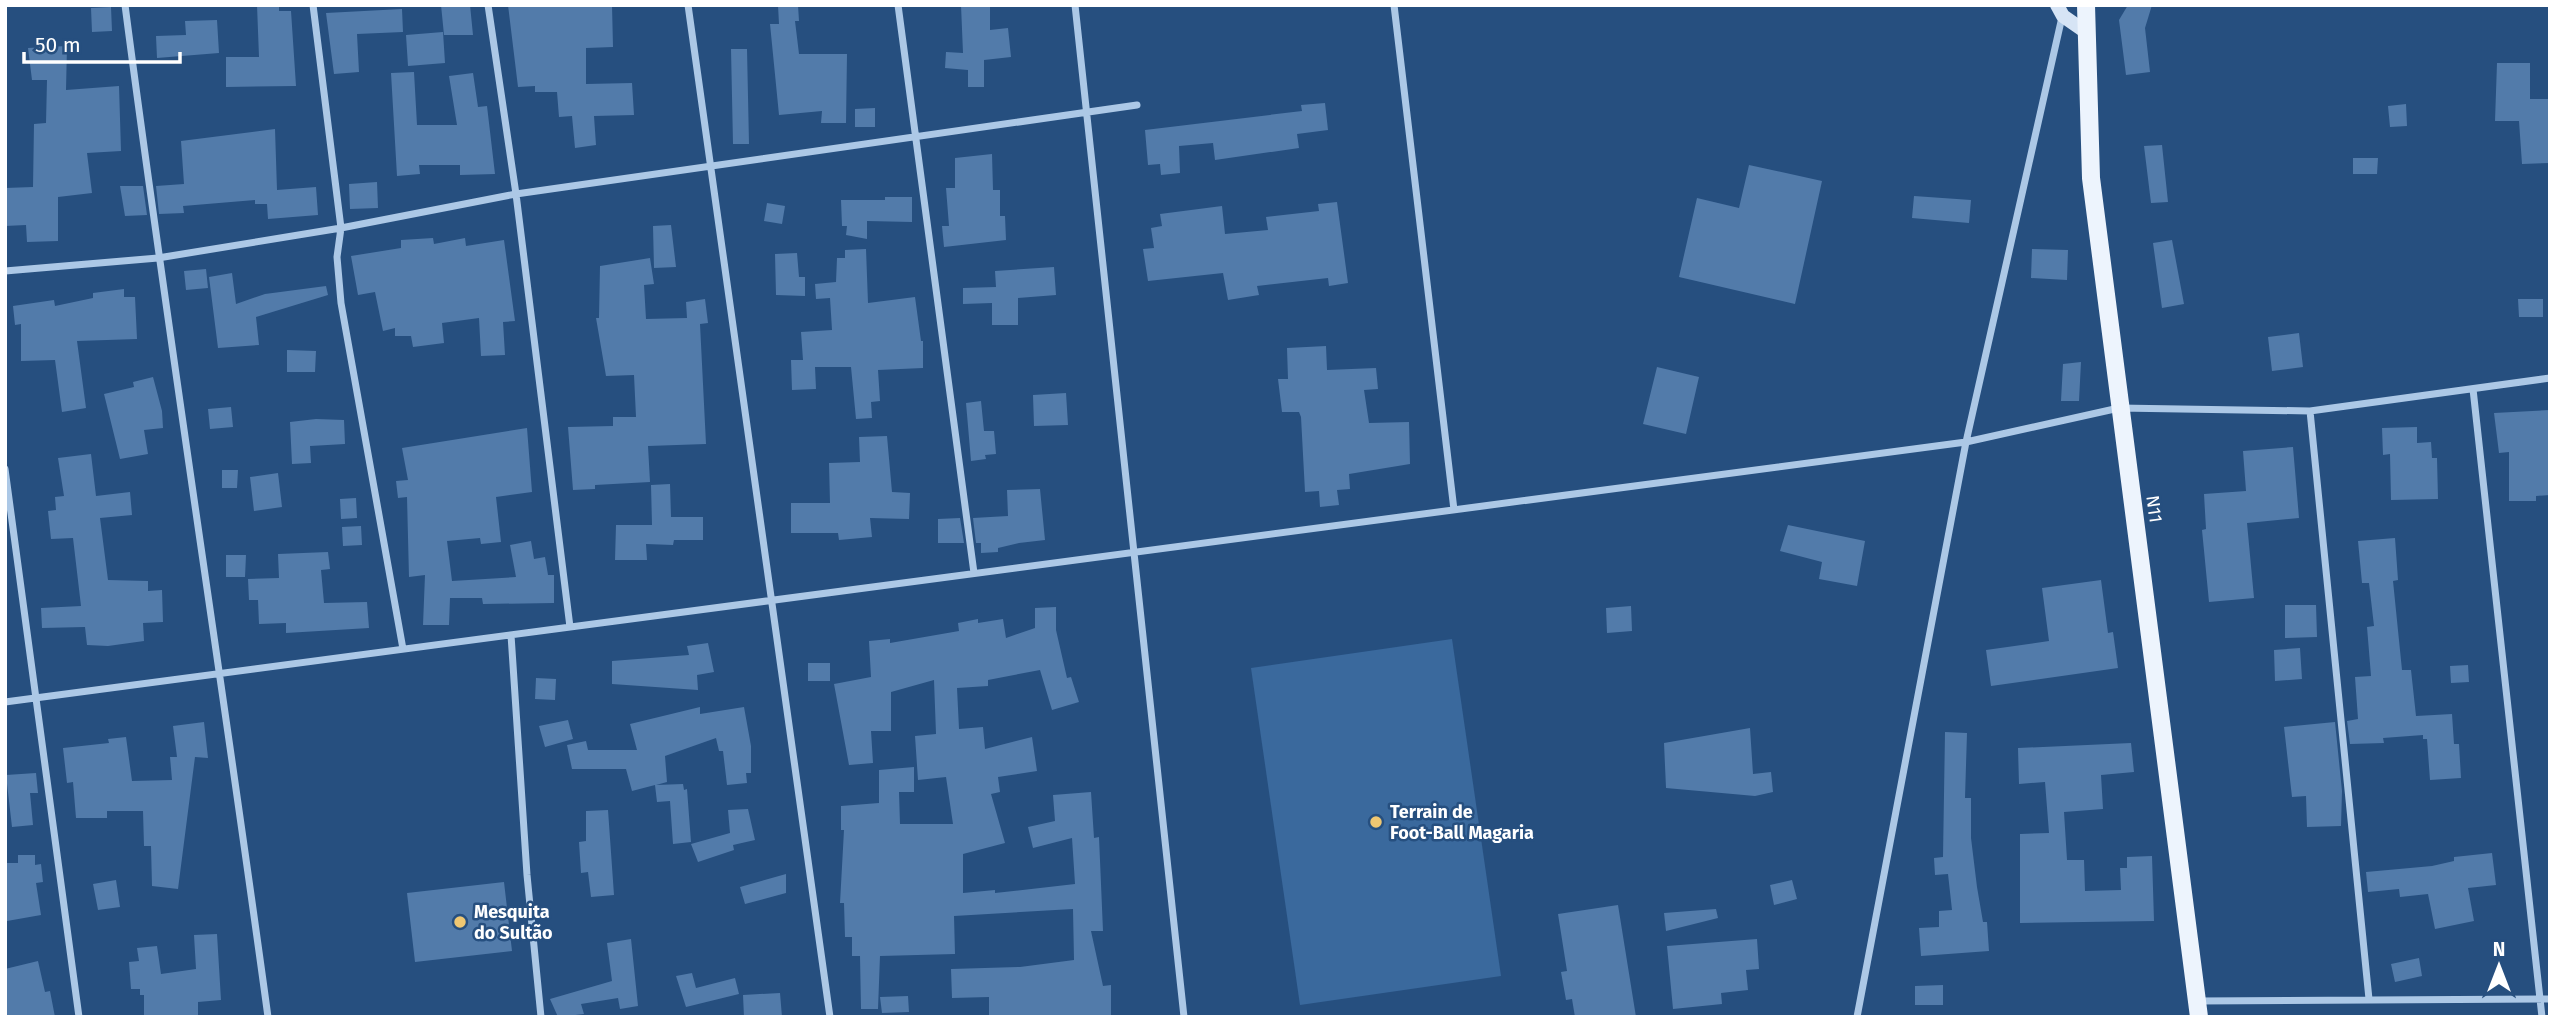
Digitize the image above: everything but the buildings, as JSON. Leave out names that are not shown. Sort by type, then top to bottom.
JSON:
[{"type":"main road","name":"N11","points":[[2086,5],[2091,178],[2198,1009]]},
{"type":"main road","points":[[2060,11],[2086,32]]},
{"type":"street","points":[[125,5],[158,258],[222,673],[268,1017]]},
{"type":"street","points":[[313,5],[341,228],[337,257],[341,303],[403,649]]},
{"type":"street","points":[[488,5],[516,194],[570,627]]},
{"type":"street","points":[[688,5],[830,1017]]},
{"type":"street","points":[[898,5],[974,573]]},
{"type":"street","points":[[1075,5],[1184,1017]]},
{"type":"street","points":[[1394,5],[1454,510]]},
{"type":"street","points":[[1857,1017],[1966,442],[2060,11]]},
{"type":"street","points":[[5,271],[158,258],[341,228],[516,194],[1137,105]]},
{"type":"street","points":[[5,702],[1966,442],[2119,408],[2310,411],[2550,378]]},
{"type":"street","points":[[2473,389],[2542,1017]]},
{"type":"street","points":[[2310,411],[2369,999]]},
{"type":"street","points":[[5,469],[79,1017]]},
{"type":"street","points":[[511,635],[527,875],[541,1017]]},
{"type":"street","points":[[2198,1009],[2369,999],[2550,999]]},
{"type":"shaded area","name":"Terrain de Foot-Ball Magaria","points":[[1452,639],[1501,976],[1300,1005],[1251,668]]},
{"type":"place","name":"Terrain de Foot-Ball Magaria","points":[[1376,822]]},
{"type":"place","name":"Mesquita do Sultão","points":[[460,922]]}]
